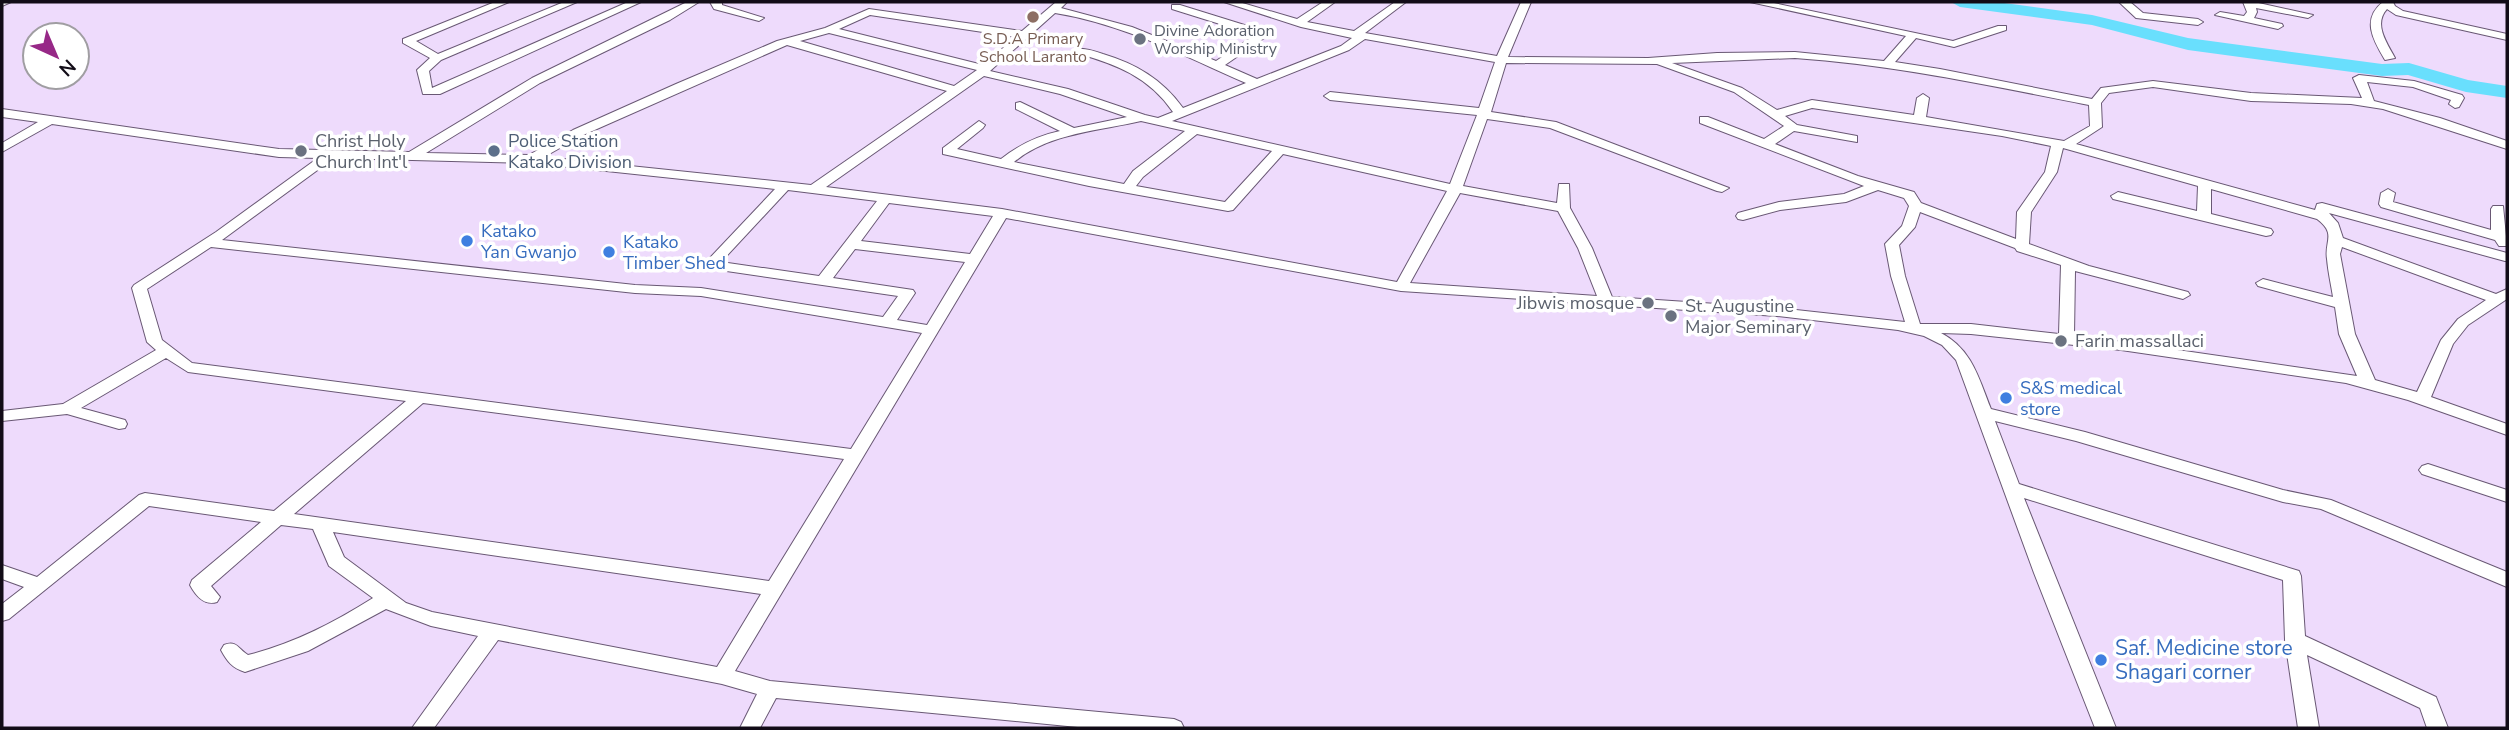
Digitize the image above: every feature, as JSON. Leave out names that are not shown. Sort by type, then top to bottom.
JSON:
[{"type":"street","points":[[437,58],[407,41],[504,2]]},
{"type":"street","points":[[572,2],[437,58],[423,70],[427,92],[436,92],[636,2]]},
{"type":"street","points":[[412,156],[470,117],[580,58],[670,17],[694,2]]},
{"type":"street","points":[[717,2],[715,6],[759,18]]},
{"type":"street","points":[[1229,2],[1298,23],[1501,60],[1657,61],[1717,56],[1795,55],[1887,64],[2095,103]]},
{"type":"street","points":[[1298,23],[1330,2]]},
{"type":"street","points":[[1161,121],[1345,48],[1401,2]]},
{"type":"street","points":[[1402,287],[1455,188],[1484,114],[1501,60],[1526,2]]},
{"type":"street","points":[[1755,2],[1954,44],[2002,28]]},
{"type":"street","points":[[2123,2],[2140,16],[2198,22]]},
{"type":"street","points":[[2389,58],[2376,34],[2374,24],[2378,12],[2388,2],[2394,10],[2413,17],[2507,37]]},
{"type":"street","points":[[2248,3],[2308,15]]},
{"type":"street","points":[[2246,20],[2252,12],[2248,3]]},
{"type":"street","points":[[814,189],[984,71],[1058,6],[1254,82]]},
{"type":"street","points":[[1176,7],[1264,34],[1216,66]]},
{"type":"street","points":[[531,159],[634,107],[789,41],[830,30],[869,12],[1025,35]]},
{"type":"street","points":[[2220,15],[2278,26]]},
{"type":"street","points":[[830,30],[1064,91],[1142,117],[1455,188],[1563,208]]},
{"type":"street","points":[[1887,64],[1914,34]]},
{"type":"street","points":[[789,41],[956,90]]},
{"type":"street","points":[[1080,51],[1126,64],[1141,72],[1168,94],[1180,113]]},
{"type":"street","points":[[1657,61],[1738,90],[1777,114],[1790,127],[1853,139]]},
{"type":"street","points":[[2370,104],[2359,78],[2414,84],[2458,98],[2455,104]]},
{"type":"street","points":[[2022,248],[2024,212],[2051,172],[2062,144],[2096,127],[2095,103],[2105,90],[2153,84],[2251,97],[2370,104],[2436,121],[2507,145]]},
{"type":"street","points":[[1330,96],[1384,104],[1431,105],[1552,125],[1722,188]]},
{"type":"street","points":[[1920,118],[1923,98]]},
{"type":"street","points":[[1777,114],[1812,104],[1920,118],[2062,144],[2322,216],[2331,223],[2337,241],[2333,254],[2347,334],[2368,384]]},
{"type":"street","points":[[1020,106],[1072,132]]},
{"type":"street","points":[[2,113],[279,153],[531,159],[887,198],[1002,214],[1402,287],[1777,312],[1914,328],[1971,330],[2066,340],[2264,365],[2368,384],[2422,399],[2507,430]]},
{"type":"street","points":[[1004,163],[1035,141],[1142,117]]},
{"type":"street","points":[[1704,120],[1764,145],[1909,195],[1916,206],[2022,248],[2068,264],[2183,295]]},
{"type":"street","points":[[2,148],[48,121]]},
{"type":"street","points":[[979,125],[947,151],[1228,207],[1281,149]]},
{"type":"street","points":[[1764,145],[1790,127]]},
{"type":"street","points":[[1127,189],[1138,174],[1196,129]]},
{"type":"street","points":[[330,155],[209,243],[139,288],[155,342],[188,367],[856,455]]},
{"type":"street","points":[[2204,216],[2205,183]]},
{"type":"street","points":[[785,186],[711,265],[908,293],[887,323]]},
{"type":"street","points":[[1743,216],[1779,205],[1846,198],[1877,186]]},
{"type":"street","points":[[1564,187],[1563,208],[1585,248],[1607,302]]},
{"type":"street","points":[[2388,193],[2386,204],[2505,251]]},
{"type":"street","points":[[2118,196],[2266,233]]},
{"type":"street","points":[[823,281],[887,198]]},
{"type":"street","points":[[1914,328],[1904,287],[1894,263],[1892,244],[1908,228],[1916,206]]},
{"type":"street","points":[[2322,216],[2322,208],[2505,251]]},
{"type":"street","points":[[2498,209],[2505,251]]},
{"type":"street","points":[[722,676],[1002,214]]},
{"type":"street","points":[[2337,241],[2502,297]]},
{"type":"street","points":[[209,243],[635,289],[701,292],[932,330]]},
{"type":"street","points":[[852,244],[974,259]]},
{"type":"street","points":[[2066,340],[2068,264]]},
{"type":"street","points":[[2263,284],[2342,304]]},
{"type":"street","points":[[2422,399],[2446,343],[2463,322],[2502,297]]},
{"type":"street","points":[[1914,328],[1947,342],[1963,358],[2105,728]]},
{"type":"street","points":[[2,415],[29,415],[67,409],[166,351]]},
{"type":"street","points":[[210,597],[199,584],[419,398]]},
{"type":"street","points":[[67,409],[119,424]]},
{"type":"street","points":[[1984,413],[2079,436],[2283,496],[2325,504],[2507,580]]},
{"type":"street","points":[[2428,470],[2507,496]]},
{"type":"street","points":[[2012,488],[2291,576],[2295,640],[2308,728]]},
{"type":"street","points":[[2,614],[145,499],[774,589]]},
{"type":"street","points":[[320,524],[336,561],[399,608],[431,619],[722,676],[770,689],[1174,728]]},
{"type":"street","points":[[2,572],[40,585]]},
{"type":"street","points":[[231,650],[235,657],[245,664],[277,657],[317,640],[387,599]]},
{"type":"street","points":[[422,728],[493,631]]},
{"type":"street","points":[[2295,640],[2429,704],[2437,728]]},
{"type":"street","points":[[750,728],[770,689]]},
{"type":"waterway","points":[[1960,2],[2092,20],[2188,44],[2382,70],[2409,69],[2466,86],[2507,92]]},
{"type":"place","name":"S.D.A Primary School Laranto","points":[[1033,17]]},
{"type":"place","name":"Divine Adoration Worship Ministry","points":[[1140,39]]},
{"type":"place","name":"Christ Holy Church Int'l","points":[[301,151]]},
{"type":"place","name":"Police Station Katako Division","points":[[494,151]]},
{"type":"place","name":"Katako Yan Gwanjo","points":[[467,241]]},
{"type":"place","name":"Katako Timber Shed","points":[[609,252]]},
{"type":"place","name":"Jibwis mosque","points":[[1648,303]]},
{"type":"place","name":"St. Augustine Major Seminary","points":[[1671,316]]},
{"type":"place","name":"Farin massallaci","points":[[2061,341]]},
{"type":"place","name":"S&S medical store","points":[[2006,398]]},
{"type":"place","name":"Saf. Medicine store Shagari corner","points":[[2101,660]]}]
